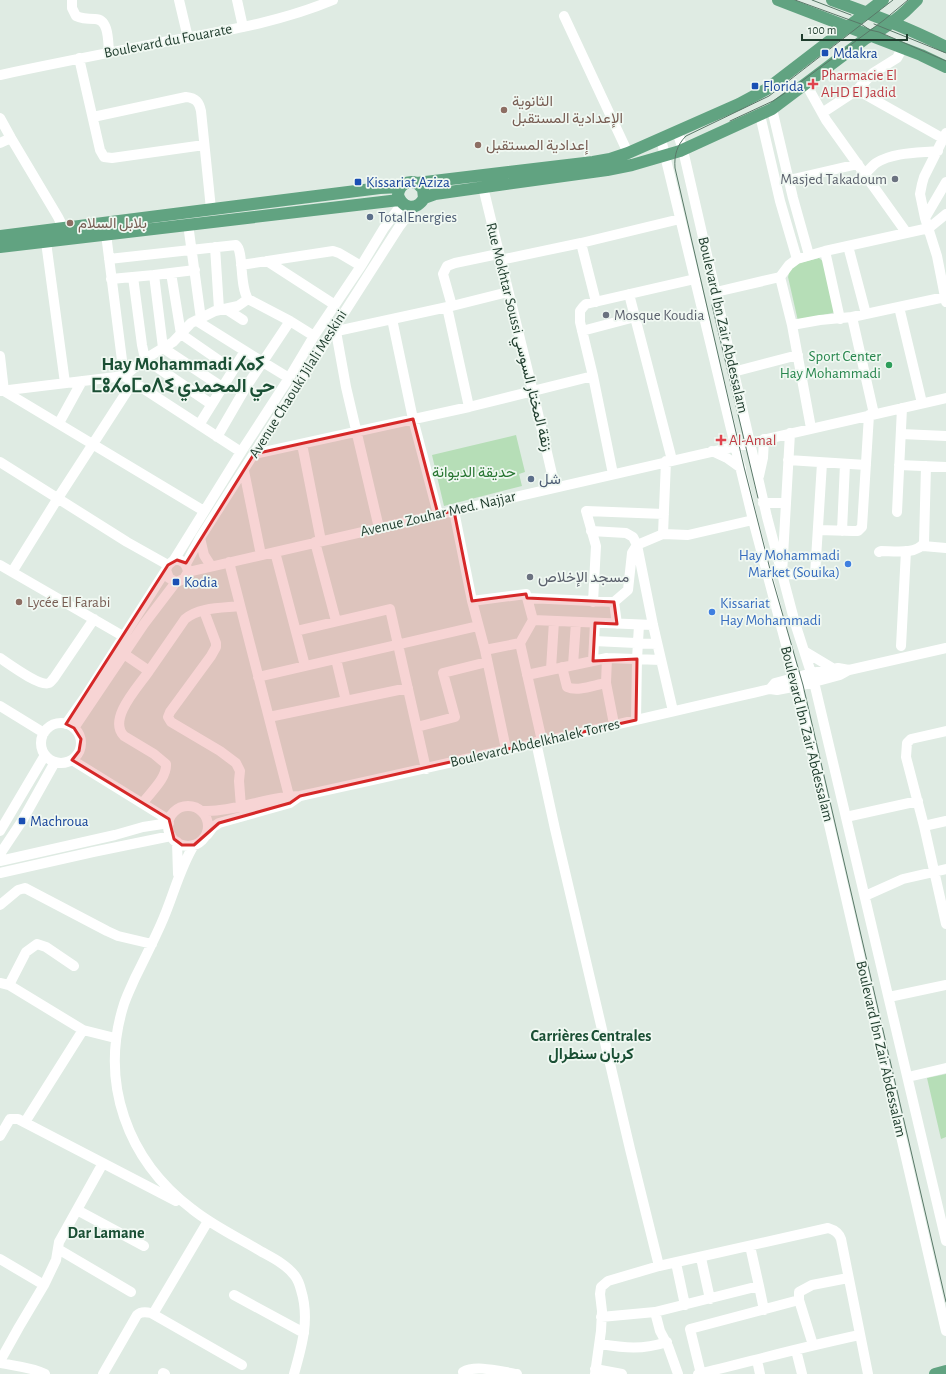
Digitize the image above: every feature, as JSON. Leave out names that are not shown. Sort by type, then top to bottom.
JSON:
[{"type":"main road","points":[[778,0],[922,55],[946,67]]},
{"type":"main road","points":[[832,0],[866,12],[946,47]]},
{"type":"main road","points":[[0,236],[380,188],[401,187],[408,182],[417,183],[610,159],[677,132],[739,104],[767,89],[883,0]]},
{"type":"main road","points":[[401,187],[398,196],[400,202],[405,206],[414,207],[424,198],[435,194],[607,170],[632,165],[683,150],[772,109],[856,46],[892,23],[917,0]]},
{"type":"main road","points":[[826,18],[832,31],[830,40]]},
{"type":"main road","points":[[417,183],[423,189],[424,198]]},
{"type":"main road","points":[[0,247],[188,224],[400,202]]},
{"type":"main road","points":[[935,1374],[946,1371]]},
{"type":"street","points":[[72,0],[72,8],[76,16],[81,19],[98,19],[104,22],[109,52]]},
{"type":"street","points":[[179,0],[188,38]]},
{"type":"street","points":[[237,0],[243,27]]},
{"type":"street","name":"Boulevard du Fouarate","points":[[0,75],[109,52],[243,27],[333,0]]},
{"type":"street","points":[[564,16],[628,152]]},
{"type":"street","points":[[822,113],[857,90],[873,73],[897,58],[903,48]]},
{"type":"street","points":[[79,58],[100,150],[104,157],[108,158],[204,145]]},
{"type":"street","points":[[806,84],[822,113],[906,232]]},
{"type":"street","points":[[792,325],[820,320],[852,317],[945,299],[937,256],[925,218],[920,194],[922,184],[945,136],[857,90]]},
{"type":"street","points":[[93,117],[186,97],[197,100],[200,104],[211,209]]},
{"type":"street","points":[[772,109],[809,255]]},
{"type":"street","points":[[760,115],[782,207],[797,259]]},
{"type":"street","points":[[0,118],[63,227]]},
{"type":"street","name":"Boulevard Ibn Zair Abdessalam","points":[[677,132],[683,150],[758,480],[782,574],[813,678],[908,1077],[942,1205],[946,1241]]},
{"type":"street","points":[[0,143],[11,138]]},
{"type":"street","name":"Boulevard Ibn Zair Abdessalam","points":[[661,139],[741,468],[752,520],[796,682],[946,1331]]},
{"type":"street","points":[[865,174],[875,164],[889,157],[911,153],[938,151]]},
{"type":"street","points":[[789,180],[858,164]]},
{"type":"street","points":[[925,218],[946,182]]},
{"type":"street","name":"Rue Mokhtar Soussi زنقة المختار السوسي","points":[[482,187],[555,487]]},
{"type":"street","name":"Avenue Chaouki Jilali Meskini","points":[[70,726],[85,697],[123,636],[170,565],[314,336],[361,266],[400,202]]},
{"type":"street","points":[[782,207],[795,204]]},
{"type":"street","name":"Avenue Chaouki Jilali Meskini","points":[[187,568],[200,538],[336,328],[399,227],[414,207]]},
{"type":"street","points":[[716,292],[780,277],[797,259],[809,255],[929,228],[946,214]]},
{"type":"street","points":[[469,407],[443,274],[444,269],[447,266],[455,263],[581,243],[680,219]]},
{"type":"street","points":[[188,224],[199,320]]},
{"type":"street","points":[[106,234],[124,376],[241,452]]},
{"type":"street","points":[[46,242],[65,383]]},
{"type":"street","points":[[581,243],[596,302]]},
{"type":"street","points":[[109,259],[232,245],[238,246],[243,286],[248,299],[290,321],[314,336]]},
{"type":"street","points":[[848,246],[866,314]]},
{"type":"street","points":[[215,247],[222,309]]},
{"type":"street","points":[[241,265],[333,251],[339,252],[361,266]]},
{"type":"street","points":[[825,251],[840,319]]},
{"type":"street","points":[[937,256],[946,261]]},
{"type":"street","points":[[266,262],[335,305]]},
{"type":"street","points":[[111,279],[194,270]]},
{"type":"street","points":[[171,273],[181,334],[233,370]]},
{"type":"street","points":[[154,275],[163,348],[222,387]]},
{"type":"street","points":[[133,277],[145,359],[211,404]]},
{"type":"street","points":[[780,277],[792,325],[812,428]]},
{"type":"street","points":[[613,474],[593,376],[582,331],[579,316],[580,311],[586,304],[695,279]]},
{"type":"street","points":[[379,528],[346,387],[336,328],[392,319],[508,292]]},
{"type":"street","points":[[629,294],[669,461],[663,534]]},
{"type":"street","points":[[2,391],[124,376],[145,359],[173,342],[189,325],[222,309],[238,306],[248,299]]},
{"type":"street","points":[[899,307],[922,403]]},
{"type":"street","points":[[222,309],[243,320]]},
{"type":"street","points":[[582,331],[635,316]]},
{"type":"street","points":[[818,530],[858,531],[862,527],[871,414],[852,317]]},
{"type":"street","points":[[392,319],[414,419],[438,514]]},
{"type":"street","points":[[199,320],[289,378]]},
{"type":"street","points":[[217,437],[239,398],[290,321]]},
{"type":"street","points":[[199,425],[245,351]]},
{"type":"street","points":[[733,372],[798,355]]},
{"type":"street","points":[[0,356],[2,391]]},
{"type":"street","points":[[254,454],[469,407],[593,376]]},
{"type":"street","points":[[59,423],[82,381]]},
{"type":"street","points":[[12,572],[92,444],[133,382]]},
{"type":"street","points":[[2,391],[59,423],[204,511]]},
{"type":"street","name":"Avenue Zouhar Med. Najjar","points":[[187,568],[211,566],[275,552],[735,445],[946,398]]},
{"type":"street","points":[[897,512],[902,408]]},
{"type":"street","points":[[790,433],[782,574],[815,575],[822,463]]},
{"type":"street","points":[[901,434],[946,436]]},
{"type":"street","points":[[758,480],[763,458],[764,439]]},
{"type":"street","points":[[302,444],[318,542],[336,621]]},
{"type":"street","points":[[712,451],[727,458],[741,468]]},
{"type":"street","points":[[788,460],[866,465]]},
{"type":"street","points":[[0,462],[127,542],[170,565]]},
{"type":"street","points":[[842,531],[845,464]]},
{"type":"street","points":[[899,465],[946,467]]},
{"type":"street","points":[[923,546],[926,466]]},
{"type":"street","points":[[244,471],[261,555]]},
{"type":"street","points":[[764,502],[786,503]]},
{"type":"street","points":[[454,510],[472,601],[506,749]]},
{"type":"street","points":[[593,602],[596,546],[586,511],[664,514]]},
{"type":"street","points":[[527,598],[614,602],[628,590],[632,552],[637,546],[663,534],[688,535],[752,520]]},
{"type":"street","points":[[591,530],[626,533],[633,537],[637,546],[657,644],[673,711]]},
{"type":"street","points":[[200,538],[204,555],[211,566]]},
{"type":"street","points":[[879,552],[906,551],[923,546],[946,548]]},
{"type":"street","points":[[902,646],[906,551]]},
{"type":"street","points":[[275,552],[305,666]]},
{"type":"street","points":[[70,726],[124,654],[152,612],[176,582],[184,579],[187,568],[180,560],[170,565]]},
{"type":"street","points":[[229,562],[289,796]]},
{"type":"street","points":[[0,565],[132,642]]},
{"type":"street","points":[[170,565],[169,578],[176,582]]},
{"type":"street","points":[[472,601],[526,594],[533,620],[520,643],[555,829],[628,1142],[659,1266]]},
{"type":"street","points":[[614,602],[617,624]]},
{"type":"street","points":[[143,827],[148,805],[162,778],[166,764],[154,754],[121,733],[119,721],[124,706],[185,619],[195,612],[240,606]]},
{"type":"street","points":[[296,631],[390,609],[426,769]]},
{"type":"street","points":[[204,610],[216,647],[168,717],[171,722],[220,751],[236,763],[240,771],[239,781],[241,807]]},
{"type":"street","points":[[0,658],[36,681],[44,684],[49,683],[54,678],[94,619]]},
{"type":"street","points":[[533,620],[653,625]]},
{"type":"street","points":[[554,621],[556,668],[567,687],[576,688],[606,682]]},
{"type":"street","points":[[573,665],[576,622]]},
{"type":"street","points":[[593,661],[595,623]]},
{"type":"street","points":[[636,720],[636,659],[639,625]]},
{"type":"street","points":[[258,677],[478,626]]},
{"type":"street","points":[[594,641],[657,644]]},
{"type":"street","points":[[484,650],[520,643]]},
{"type":"street","name":"Boulevard Abdelkhalek Torres","points":[[813,678],[838,668],[848,670],[946,648]]},
{"type":"street","points":[[804,651],[834,669]]},
{"type":"street","points":[[124,654],[149,671]]},
{"type":"street","points":[[527,675],[607,658],[661,660]]},
{"type":"street","points":[[607,658],[606,682],[614,724]]},
{"type":"street","points":[[336,659],[346,701]]},
{"type":"street","points":[[417,726],[455,717],[443,673],[487,662]]},
{"type":"street","name":"Boulevard Abdelkhalek Torres","points":[[201,811],[241,807],[289,796],[300,796],[426,769],[539,741],[770,689],[775,683],[796,682],[813,678],[840,676],[848,670]]},
{"type":"street","points":[[269,717],[408,688]]},
{"type":"street","points":[[0,706],[43,735]]},
{"type":"street","points":[[0,712],[43,735]]},
{"type":"street","points":[[60,723],[70,726],[78,732],[81,738],[79,751],[74,758],[64,763],[55,762],[45,755],[42,749],[43,735],[48,728],[53,725],[60,723]]},
{"type":"street","points":[[946,731],[917,737],[911,740],[908,743],[906,757],[924,826],[946,924]]},
{"type":"street","points":[[0,831],[45,755]]},
{"type":"street","points":[[74,758],[170,820]]},
{"type":"street","points":[[0,854],[22,821],[55,762]]},
{"type":"street","name":"Boulevard Abdelkhalek Torres","points":[[205,837],[210,830],[219,823],[290,803],[300,796]]},
{"type":"street","points":[[846,817],[918,801]]},
{"type":"street","points":[[0,873],[93,852],[174,839],[188,846],[194,845],[205,837],[208,826],[205,815],[196,808],[185,806],[175,812],[170,820],[169,830],[174,839],[178,859],[177,881]]},
{"type":"street","points":[[0,861],[115,835],[170,820]]},
{"type":"street","points":[[924,826],[946,821]]},
{"type":"street","points":[[194,845],[188,854],[152,944],[124,1002],[115,1038],[115,1068],[119,1101],[128,1129],[134,1141],[159,1178],[172,1192],[191,1209],[208,1221],[276,1260],[296,1276],[304,1298],[306,1323],[294,1374]]},
{"type":"street","points":[[865,896],[903,879],[946,869]]},
{"type":"street","points":[[0,906],[18,890],[25,888],[118,936],[152,944]]},
{"type":"street","points":[[74,966],[46,947],[37,944],[26,952],[4,984],[82,1030],[115,1038]]},
{"type":"street","points":[[889,997],[946,986]]},
{"type":"street","points":[[24,1122],[82,1030]]},
{"type":"street","points":[[908,1077],[946,1068]]},
{"type":"street","points":[[0,1136],[10,1119],[18,1119],[191,1209]]},
{"type":"street","points":[[45,1374],[38,1370],[25,1371],[0,1362],[44,1285],[56,1260],[59,1242],[103,1163]]},
{"type":"street","points":[[77,1210],[144,1246]]},
{"type":"street","points":[[153,1314],[208,1221]]},
{"type":"street","points":[[622,1374],[595,1371],[600,1344],[600,1289],[603,1285],[608,1282],[659,1266],[701,1258],[828,1228],[834,1230],[840,1235],[868,1374]]},
{"type":"street","points":[[750,1246],[764,1310]]},
{"type":"street","points":[[58,1249],[131,1292]]},
{"type":"street","points":[[701,1258],[710,1299]]},
{"type":"street","points":[[0,1259],[44,1285]]},
{"type":"street","points":[[676,1263],[685,1305]]},
{"type":"street","points":[[813,1345],[799,1300],[800,1292],[812,1285],[848,1278]]},
{"type":"street","points":[[601,1317],[655,1312],[759,1286]]},
{"type":"street","points":[[234,1295],[304,1333]]},
{"type":"street","points":[[799,1300],[696,1327],[702,1373],[813,1345],[860,1335]]},
{"type":"street","points":[[103,1374],[138,1314],[145,1312],[153,1314],[242,1366]]},
{"type":"street","points":[[655,1312],[660,1331],[667,1342],[678,1374]]},
{"type":"street","points":[[600,1344],[645,1348],[667,1342]]},
{"type":"street","points":[[796,1350],[802,1374]]},
{"type":"street","points":[[757,1360],[760,1374]]},
{"type":"street","points":[[463,1372],[469,1369],[480,1368],[517,1374]]},
{"type":"highlighted area","points":[[413,419],[438,514],[454,511],[472,601],[526,594],[527,598],[614,602],[617,624],[595,623],[593,661],[637,659],[636,720],[300,796],[290,803],[219,823],[194,845],[182,845],[174,839],[169,819],[72,760],[79,751],[81,739],[74,728],[66,724],[168,565],[177,560],[186,563],[254,454]]},
{"type":"green space","points":[[819,258],[825,263],[836,312],[798,321],[788,277],[791,265]]},
{"type":"green space","name":"حديقة الديوانة","points":[[516,435],[525,472],[519,474],[522,486],[444,506],[432,455]]},
{"type":"green space","points":[[946,1074],[946,1137],[941,1139],[927,1078]]},
{"type":"tram line","points":[[795,0],[861,24],[870,30],[879,32],[946,61]]},
{"type":"tram line","points":[[812,0],[851,15]]},
{"type":"tram line","points":[[893,0],[769,96],[686,136],[680,143],[677,150],[675,168],[744,467],[773,581],[803,685],[946,1302]]},
{"type":"tram line","points":[[730,121],[773,101],[794,87],[884,20],[908,0]]},
{"type":"tram line","points":[[874,24],[946,53]]},
{"type":"tram line","points":[[712,305],[758,498]]},
{"type":"place","name":"Mdakra","points":[[825,53]]},
{"type":"place","name":"Pharmacie El AHD El Jadid","points":[[813,84]]},
{"type":"place","name":"Florida","points":[[755,86]]},
{"type":"place","name":"الثانوية الإعدادية المستقبل","points":[[504,110]]},
{"type":"place","name":"إعدادية المستقبل","points":[[478,145]]},
{"type":"place","name":"Masjed Takadoum","points":[[895,179]]},
{"type":"place","name":"Kissariat Aziza","points":[[358,182]]},
{"type":"place","name":"TotalEnergies","points":[[370,217]]},
{"type":"place","name":"بلابل السلام","points":[[70,223]]},
{"type":"place","name":"Mosque Koudia","points":[[606,315]]},
{"type":"place","name":"Sport Center Hay Mohammadi","points":[[889,365]]},
{"type":"place","name":"Al-Amal","points":[[721,440]]},
{"type":"place","name":"شل","points":[[531,479]]},
{"type":"place","name":"Hay Mohammadi Market (Souika)","points":[[848,564]]},
{"type":"place","name":"مسجد الإخلاص","points":[[530,577]]},
{"type":"place","name":"Kodia","points":[[176,582]]},
{"type":"place","name":"Lycée El Farabi","points":[[19,602]]},
{"type":"place","name":"Kissariat Hay Mohammadi","points":[[712,612]]},
{"type":"place","name":"Machroua","points":[[22,821]]},
{"type":"district","name":"Hay Mohammadi ⵃⴰⵢ ⵎⵓⵃⴰⵎⴰⴷⵉ حي المحمدي","points":[[183,375]]},
{"type":"district","name":"Carrières Centrales كريان سنطرال","points":[[591,1045]]},
{"type":"district","name":"Dar Lamane","points":[[106,1233]]}]
